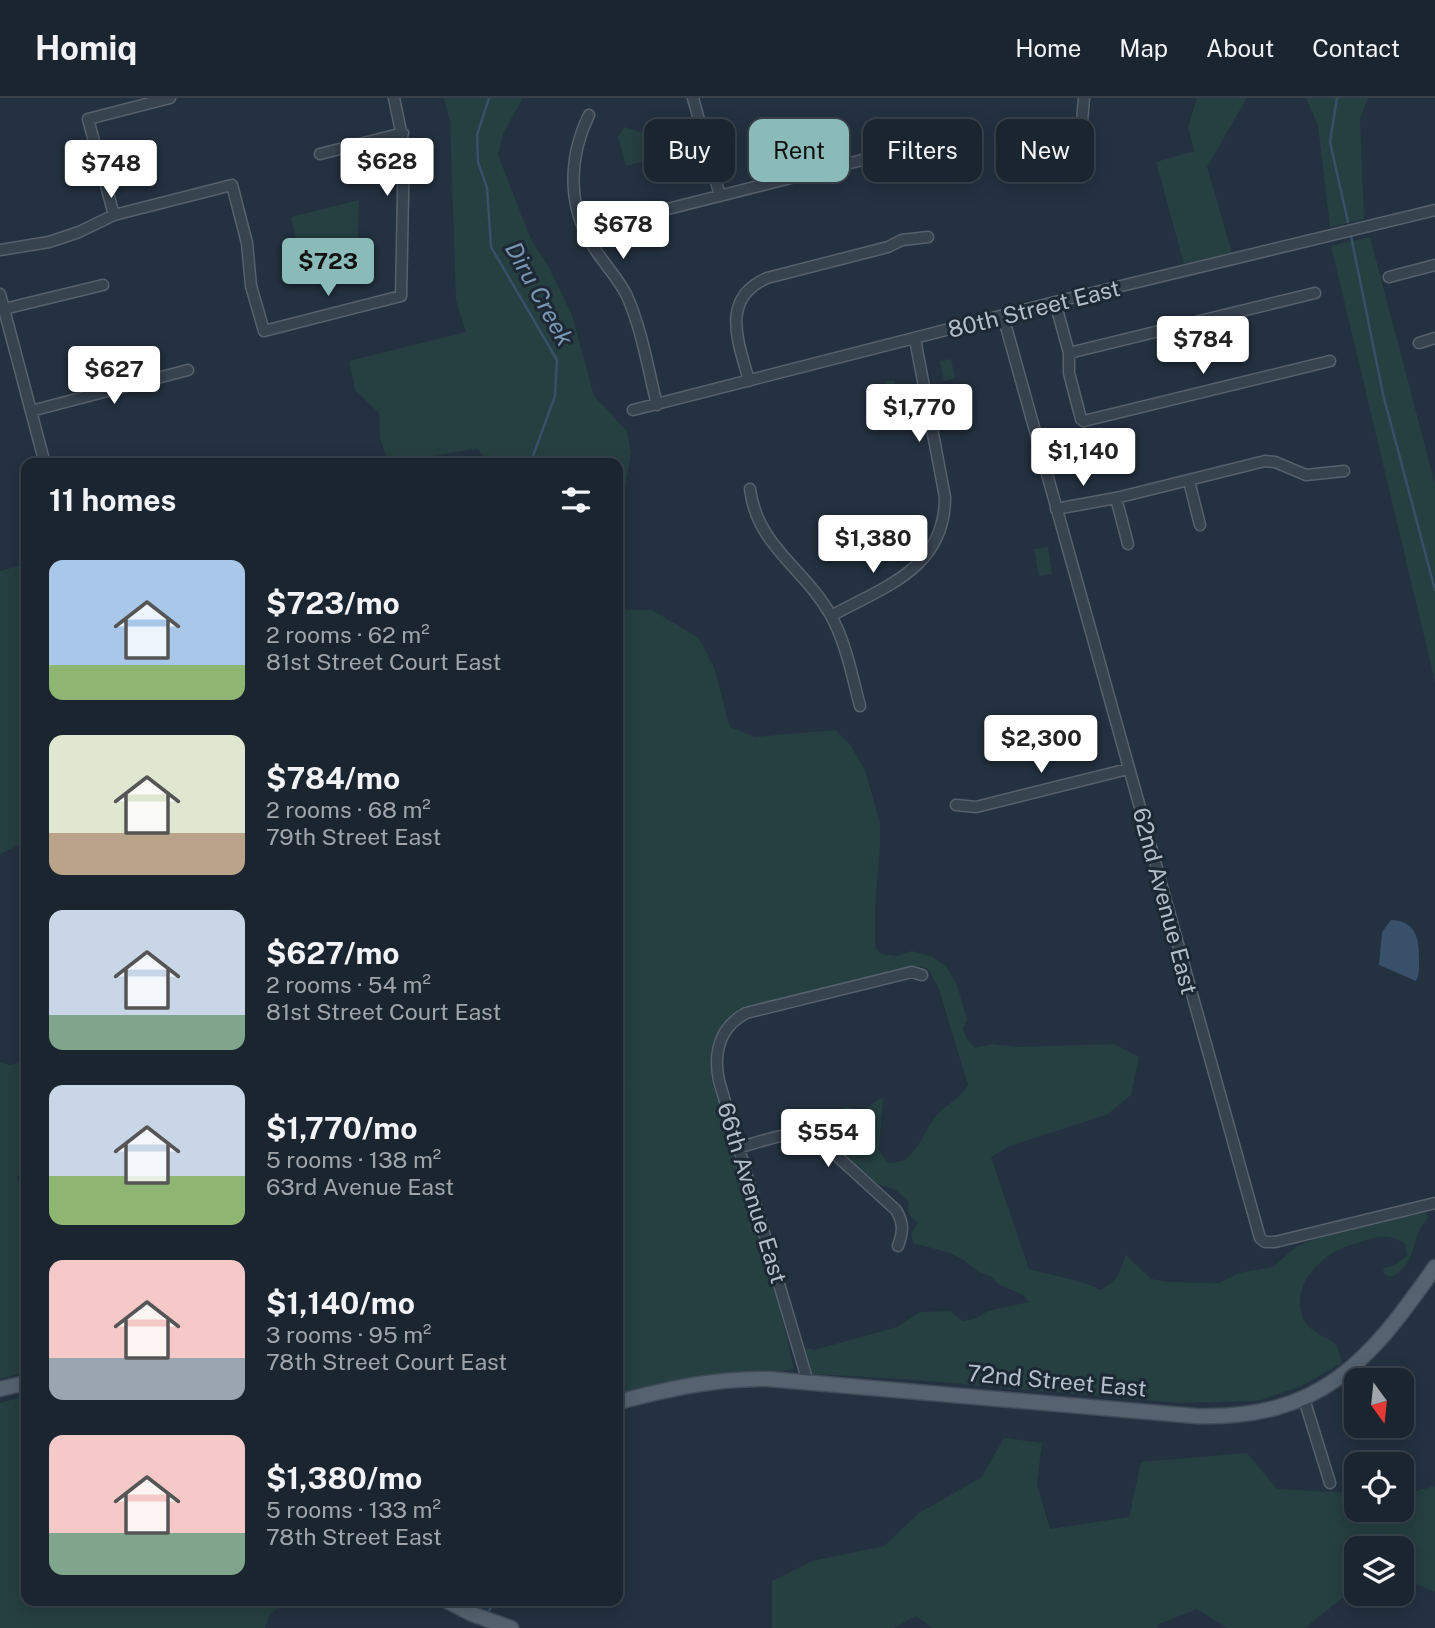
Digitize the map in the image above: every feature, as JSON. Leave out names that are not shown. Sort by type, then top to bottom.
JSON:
[{"type":"main road","name":"72nd Street East","points":[[623,1401],[719,1380],[768,1379],[1214,1416],[1258,1413],[1304,1399],[1346,1373],[1379,1342],[1435,1267]]},
{"type":"main road","points":[[0,1390],[21,1384]]},
{"type":"main road","points":[[457,1606],[511,1628]]},
{"type":"street","points":[[114,215],[88,119],[170,98]]},
{"type":"street","points":[[0,250],[49,242],[79,232],[114,215],[232,185],[247,243],[251,286],[264,331],[401,296],[403,133],[394,98]]},
{"type":"street","points":[[694,98],[720,196]]},
{"type":"street","points":[[1082,119],[1084,98]]},
{"type":"street","points":[[589,115],[578,141],[573,170],[575,201],[584,230],[626,294],[633,311],[657,405]]},
{"type":"street","points":[[320,154],[403,133]]},
{"type":"street","points":[[584,230],[863,160]]},
{"type":"street","name":"80th Street East","points":[[633,410],[1055,302],[1435,210]]},
{"type":"street","points":[[749,381],[735,320],[744,295],[753,286],[767,278],[888,247],[909,238],[928,237]]},
{"type":"street","points":[[1389,277],[1435,265]]},
{"type":"street","points":[[4,309],[103,285]]},
{"type":"street","points":[[1069,353],[1315,293]]},
{"type":"street","points":[[0,294],[43,458]]},
{"type":"street","points":[[1055,302],[1069,353],[1069,373],[1081,419],[1084,421],[1330,361]]},
{"type":"street","name":"62nd Avenue East","points":[[1003,316],[1255,1226],[1262,1241],[1275,1242],[1435,1203]]},
{"type":"street","points":[[1419,343],[1435,338]]},
{"type":"street","points":[[831,616],[910,572],[930,552],[942,520],[945,497],[915,339]]},
{"type":"street","points":[[31,411],[188,370]]},
{"type":"street","points":[[1056,509],[1116,498],[1265,461],[1275,462],[1306,475],[1344,471]]},
{"type":"street","points":[[1189,481],[1200,526]]},
{"type":"street","points":[[750,489],[752,507],[765,535],[816,591],[831,616],[846,653],[860,706]]},
{"type":"street","points":[[1116,498],[1128,544]]},
{"type":"street","points":[[956,805],[976,807],[1128,769]]},
{"type":"street","name":"66th Avenue East","points":[[808,1382],[719,1080],[718,1046],[734,1021],[747,1013],[912,972],[922,975]]},
{"type":"street","points":[[738,1148],[794,1134],[814,1135],[897,1210],[903,1231],[898,1246]]},
{"type":"street","points":[[1304,1399],[1329,1483]]},
{"type":"green space","points":[[444,98],[523,98],[503,134],[498,155],[530,237],[572,315],[594,396],[627,431],[631,453],[623,515],[623,458],[484,458],[478,449],[426,458],[387,458],[380,438],[379,413],[355,390],[349,361],[466,332],[456,301],[450,122]]},
{"type":"green space","points":[[1197,98],[1247,98],[1207,167],[1232,253],[1184,264],[1156,162],[1194,151],[1188,127]]},
{"type":"green space","points":[[1306,98],[1368,98],[1360,119],[1364,219],[1330,227],[1318,126]]},
{"type":"green space","points":[[624,127],[644,133],[644,161],[626,166],[618,137]]},
{"type":"green space","points":[[359,200],[357,264],[296,280],[298,247],[291,217]]},
{"type":"green space","points":[[1370,237],[1435,484],[1435,682],[1331,246]]},
{"type":"green space","points":[[951,359],[955,378],[944,381],[940,361]]},
{"type":"green space","points":[[885,381],[895,381],[896,399],[885,399]]},
{"type":"green space","points":[[836,518],[848,522],[841,545],[828,541]]},
{"type":"green space","points":[[1048,547],[1052,574],[1039,576],[1034,549]]},
{"type":"green space","points":[[21,565],[21,844],[0,854],[0,571]]},
{"type":"green space","points":[[623,610],[652,610],[699,638],[714,667],[730,727],[755,737],[835,730],[850,744],[865,770],[880,823],[875,947],[881,954],[897,956],[912,951],[933,957],[947,967],[957,985],[967,1019],[963,1029],[975,1048],[992,1044],[1018,1047],[1114,1044],[1139,1057],[1131,1095],[1108,1114],[1008,1147],[991,1157],[1029,1269],[1075,1280],[1101,1290],[1117,1278],[1126,1255],[1151,1279],[1219,1283],[1239,1273],[1273,1267],[1297,1246],[1336,1232],[1426,1212],[1428,1217],[1418,1233],[1409,1260],[1402,1270],[1390,1277],[1384,1274],[1383,1268],[1393,1266],[1407,1256],[1405,1244],[1393,1238],[1380,1237],[1342,1248],[1320,1262],[1305,1283],[1300,1307],[1307,1324],[1336,1345],[1342,1363],[1302,1386],[1258,1401],[1178,1403],[917,1380],[813,1374],[805,1359],[806,1348],[814,1350],[897,1327],[920,1312],[950,1311],[963,1321],[974,1319],[988,1311],[1029,1302],[1023,1295],[998,1284],[992,1277],[979,1272],[950,1253],[913,1243],[911,1234],[918,1222],[909,1214],[909,1202],[896,1190],[873,1182],[818,1134],[822,1121],[846,1106],[859,1112],[883,1098],[879,1150],[888,1163],[902,1161],[914,1151],[937,1115],[968,1085],[939,989],[928,969],[919,966],[801,993],[743,1010],[730,1017],[721,1027],[712,1045],[711,1079],[725,1117],[779,1305],[794,1369],[738,1371],[674,1382],[623,1395]]},
{"type":"green space","points":[[0,1062],[10,1065],[21,1062],[21,1173],[17,1176],[21,1185],[21,1373],[0,1379]]},
{"type":"green space","points":[[21,1397],[21,1606],[280,1606],[270,1614],[265,1628],[0,1628],[0,1403]]},
{"type":"green space","points":[[1004,1438],[1042,1443],[1037,1484],[1050,1529],[1129,1517],[1141,1462],[1247,1453],[1277,1489],[1344,1492],[1344,1522],[1414,1522],[1414,1492],[1435,1486],[1435,1592],[1414,1583],[1414,1536],[1344,1536],[1344,1597],[1305,1628],[1227,1628],[1197,1609],[1159,1624],[1157,1628],[932,1628],[916,1616],[894,1628],[772,1628],[772,1581],[812,1561],[884,1546],[919,1513],[982,1477]]},
{"type":"water","points":[[1391,920],[1411,927],[1417,938],[1419,968],[1416,981],[1379,965],[1382,932]]},
{"type":"waterway","name":"Diru Creek","points":[[489,98],[477,135],[478,162],[487,188],[491,247],[557,360],[555,396],[532,458]]},
{"type":"waterway","points":[[1337,98],[1330,142],[1348,222]]},
{"type":"waterway","points":[[1351,236],[1383,394],[1435,590]]},
{"type":"waterway","name":"Diru Creek","points":[[623,1076],[623,1087]]},
{"type":"waterway","name":"Diru Creek","points":[[488,1613],[492,1606]]}]
